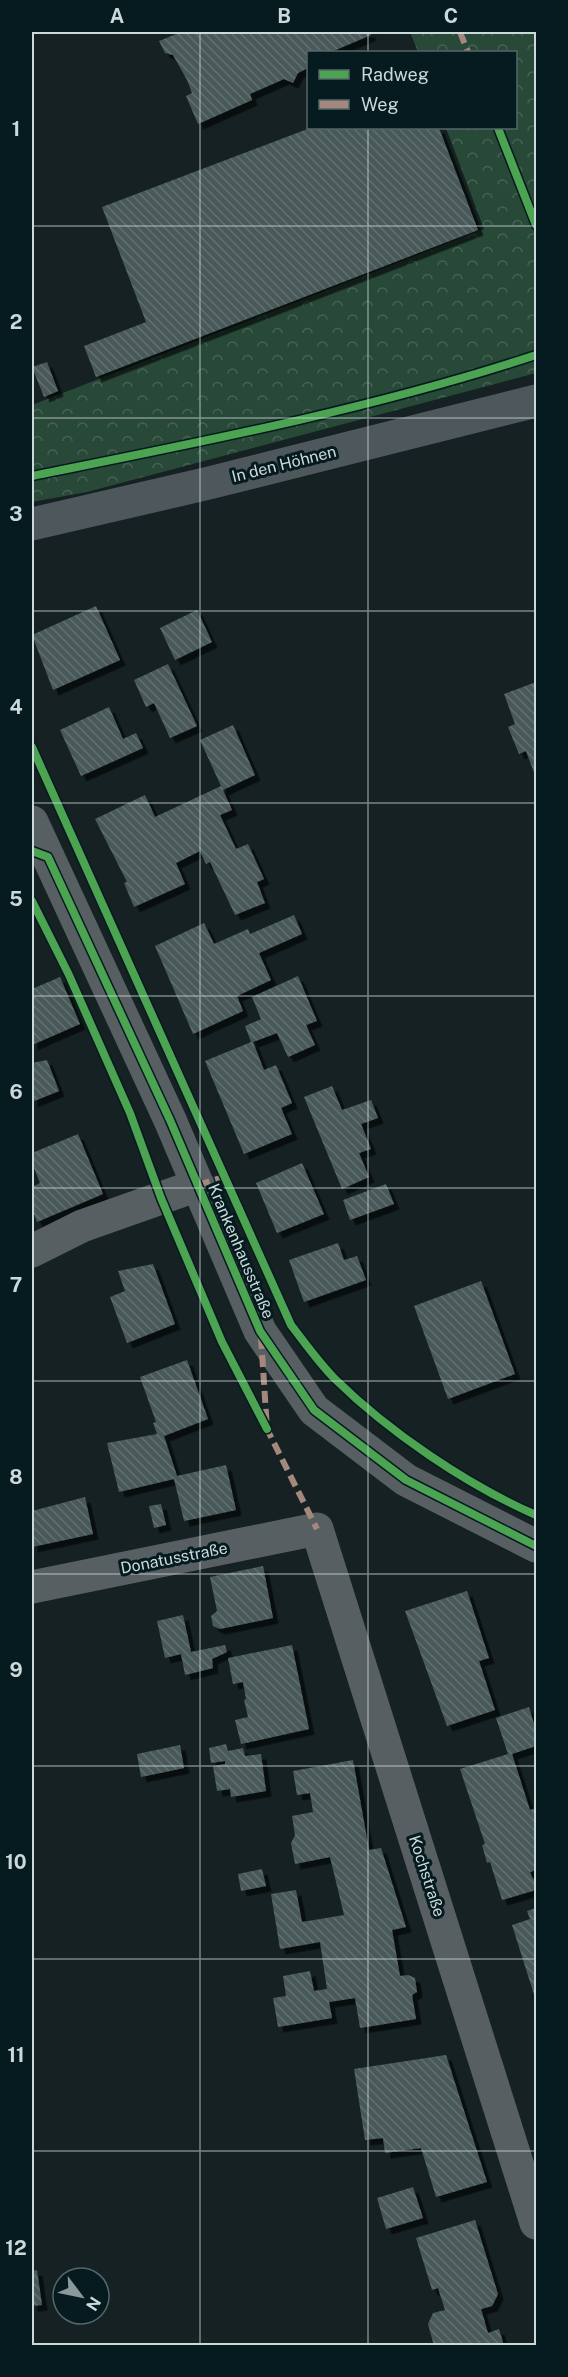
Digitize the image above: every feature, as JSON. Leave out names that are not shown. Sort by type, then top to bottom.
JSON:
[{"type":"street","name":"In den Höhnen","points":[[32,524],[209,483],[537,401]]},
{"type":"street","name":"Krankenhausstraße","points":[[32,822],[166,1109],[260,1331],[314,1410],[406,1480],[537,1546]]},
{"type":"street","points":[[32,1251],[82,1226],[198,1185]]},
{"type":"street","name":"Donatusstraße","points":[[32,1587],[317,1529]]},
{"type":"street","name":"Kochstraße","points":[[317,1529],[537,2223]]},
{"type":"green space","points":[[410,32],[536,32],[536,373],[87,492],[32,502],[32,405],[484,229],[446,129],[517,129],[517,51],[418,51]]},
{"type":"building","points":[[181,32],[370,32],[371,35],[333,51],[307,51],[307,68],[298,73],[293,83],[284,79],[250,94],[252,100],[198,124],[186,96],[192,93],[187,80],[173,55],[165,53],[159,41]]},
{"type":"building","points":[[307,129],[439,129],[478,230],[96,377],[84,346],[146,322],[102,207]]},
{"type":"building","points":[[47,362],[58,391],[44,397],[32,367]]},
{"type":"building","points":[[96,606],[120,660],[53,690],[32,635]]},
{"type":"building","points":[[197,610],[212,642],[175,660],[160,628]]},
{"type":"building","points":[[168,664],[197,726],[170,738],[154,703],[146,707],[134,680]]},
{"type":"building","points":[[536,682],[536,778],[526,751],[519,754],[508,727],[515,724],[504,694]]},
{"type":"building","points":[[109,707],[123,739],[136,733],[143,748],[81,776],[60,730]]},
{"type":"building","points":[[233,725],[255,775],[223,790],[232,810],[220,815],[236,849],[248,844],[264,879],[257,882],[265,903],[235,915],[210,862],[206,864],[200,851],[176,863],[185,884],[134,907],[124,883],[127,882],[95,819],[145,795],[155,817],[221,786],[200,740]]},
{"type":"building","points":[[294,915],[302,934],[259,953],[271,980],[237,996],[243,1011],[193,1034],[155,946],[204,923],[214,944],[248,929],[250,934]]},
{"type":"building","points":[[298,976],[317,1021],[306,1025],[315,1045],[288,1057],[277,1033],[253,1042],[264,1070],[276,1065],[292,1103],[281,1108],[292,1134],[244,1154],[205,1061],[251,1042],[245,1026],[261,1019],[252,997]]},
{"type":"building","points":[[60,977],[80,1024],[32,1045],[32,989]]},
{"type":"building","points":[[47,1060],[59,1091],[32,1102],[32,1063]]},
{"type":"building","points":[[332,1086],[342,1110],[371,1100],[378,1118],[361,1124],[371,1149],[359,1153],[369,1177],[342,1189],[304,1097]]},
{"type":"building","points":[[78,1134],[103,1194],[37,1222],[32,1209],[32,1187],[40,1183],[32,1163],[32,1153]]},
{"type":"building","points":[[302,1163],[324,1214],[277,1233],[256,1183]]},
{"type":"building","points":[[386,1184],[394,1204],[350,1220],[343,1200]]},
{"type":"building","points":[[338,1243],[344,1260],[357,1256],[366,1280],[304,1302],[289,1260]]},
{"type":"building","points":[[153,1264],[175,1324],[127,1343],[110,1297],[125,1291],[118,1271]]},
{"type":"building","points":[[481,1281],[515,1374],[448,1399],[414,1306]]},
{"type":"building","points":[[187,1360],[208,1419],[164,1436],[177,1476],[226,1465],[236,1510],[184,1521],[174,1479],[119,1492],[107,1443],[157,1434],[153,1423],[156,1422],[140,1377]]},
{"type":"building","points":[[85,1497],[93,1534],[32,1547],[32,1511]]},
{"type":"building","points":[[161,1504],[166,1525],[154,1528],[149,1506]]},
{"type":"building","points":[[263,1566],[273,1618],[220,1629],[213,1626],[211,1616],[217,1611],[210,1577]]},
{"type":"building","points":[[467,1591],[489,1658],[479,1661],[495,1710],[447,1726],[405,1611]]},
{"type":"building","points":[[183,1615],[191,1652],[225,1645],[227,1652],[212,1659],[213,1668],[185,1675],[181,1654],[165,1658],[157,1621]]},
{"type":"building","points":[[292,1645],[309,1729],[241,1744],[235,1720],[248,1717],[244,1700],[246,1699],[243,1682],[233,1684],[228,1658]]},
{"type":"building","points":[[529,1707],[536,1731],[536,1746],[512,1754],[530,1810],[536,1808],[536,1870],[530,1872],[533,1879],[536,1878],[536,1890],[502,1900],[490,1862],[487,1863],[482,1845],[485,1844],[460,1769],[508,1754],[496,1718]]},
{"type":"building","points":[[226,1744],[228,1751],[243,1748],[245,1756],[261,1754],[266,1791],[231,1797],[230,1789],[217,1791],[213,1766],[225,1764],[225,1761],[211,1763],[209,1748]]},
{"type":"building","points":[[180,1745],[184,1768],[141,1777],[137,1754]]},
{"type":"building","points":[[353,1760],[369,1850],[381,1848],[406,1927],[392,1930],[400,1976],[408,1975],[415,1978],[417,1992],[412,1995],[416,2019],[360,2028],[355,1998],[329,2002],[332,2018],[278,2027],[273,1998],[286,1996],[283,1976],[310,1971],[314,1991],[327,1989],[320,1942],[280,1949],[271,1894],[296,1890],[302,1922],[344,1915],[330,1857],[295,1864],[291,1843],[295,1835],[292,1816],[313,1812],[310,1793],[297,1795],[293,1771]]},
{"type":"building","points":[[262,1869],[266,1886],[241,1891],[238,1874]]},
{"type":"building","points":[[536,1908],[536,2001],[512,1925],[530,1919],[527,1911]]},
{"type":"building","points":[[446,2055],[487,2182],[436,2197],[421,2148],[385,2153],[383,2138],[365,2140],[354,2069]]},
{"type":"building","points":[[413,2187],[423,2218],[386,2229],[377,2198]]},
{"type":"building","points":[[475,2220],[498,2294],[492,2306],[481,2309],[488,2333],[499,2329],[504,2346],[434,2346],[428,2324],[433,2313],[445,2310],[438,2288],[432,2290],[416,2238]]},
{"type":"building","points":[[37,2270],[42,2305],[32,2306],[32,2271]]},
{"type":"marked path","points":[[460,32],[468,51]]},
{"type":"marked path","points":[[198,1185],[224,1177]]},
{"type":"marked path","points":[[261,1337],[267,1429],[317,1529]]},
{"type":"cycle path","points":[[498,129],[536,225]]},
{"type":"cycle path","points":[[32,476],[349,408],[536,355]]},
{"type":"cycle path","points":[[32,747],[291,1325],[329,1373],[379,1418],[456,1473],[536,1515]]},
{"type":"cycle path","points":[[32,851],[48,857],[170,1120],[260,1331],[314,1410],[406,1480],[536,1546]]},
{"type":"cycle path","points":[[32,901],[69,975],[130,1113],[161,1198],[222,1342],[267,1429]]}]
